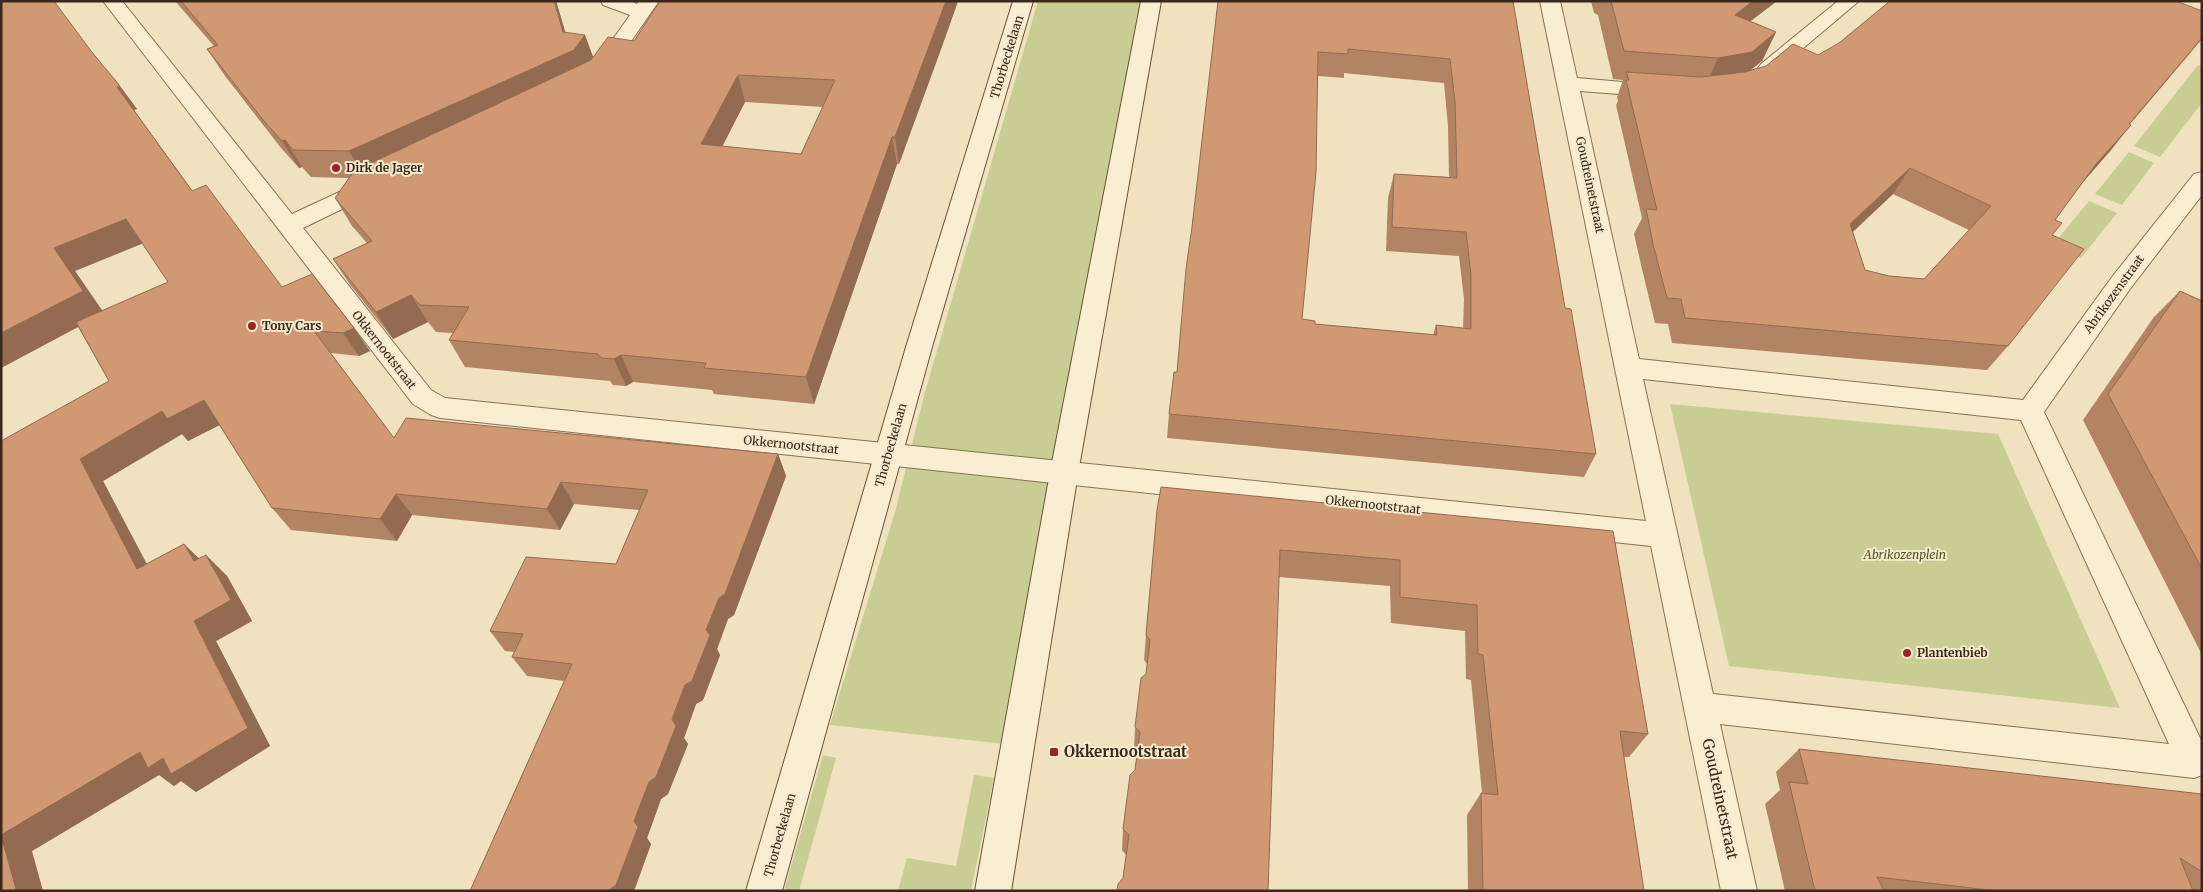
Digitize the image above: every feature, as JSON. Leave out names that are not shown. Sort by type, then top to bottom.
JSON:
[{"type":"street","name":"Okkernootstraat","points":[[112,1],[422,397],[440,408],[1664,535]]},
{"type":"street","points":[[593,82],[646,7],[610,1]]},
{"type":"street","name":"Thorbeckelaan","points":[[764,891],[888,455],[1024,1]]},
{"type":"street","points":[[993,891],[1064,473],[1151,1]]},
{"type":"street","name":"Goudreinetstraat","points":[[1550,1],[1629,368]]},
{"type":"street","points":[[1753,81],[1850,1]]},
{"type":"street","points":[[1568,84],[1675,92]]},
{"type":"street","points":[[287,226],[393,176]]},
{"type":"street","name":"Abrikozenstraat","points":[[2030,411],[2121,283],[2202,179]]},
{"type":"street","points":[[1629,368],[2030,411],[2198,764],[1700,707],[1629,368]]},
{"type":"street","name":"Goudreinetstraat","points":[[1700,707],[1739,891]]},
{"type":"green space","points":[[1038,1],[1141,1],[1005,744],[830,725],[895,512],[924,396]]},
{"type":"green space","points":[[2198,65],[2202,66],[2202,103],[2160,157],[2134,146]]},
{"type":"green space","points":[[2129,152],[2154,163],[2122,205],[2095,194]]},
{"type":"green space","points":[[2089,201],[2117,213],[2081,258],[2052,246]]},
{"type":"green space","name":"Abrikozenplein","points":[[1670,404],[1998,434],[2120,708],[1729,666]]},
{"type":"green space","points":[[823,755],[836,758],[799,891],[784,891]]},
{"type":"green space","points":[[974,775],[994,778],[971,891],[898,891],[907,858],[956,866]]},
{"type":"building","points":[[1,1],[54,1],[120,86],[117,87],[192,191],[206,185],[282,287],[312,274],[354,328],[343,333],[314,331],[394,438],[406,418],[778,454],[725,594],[719,598],[706,630],[710,635],[692,681],[685,685],[672,719],[676,726],[656,777],[649,782],[634,821],[638,827],[616,885],[608,891],[470,891],[572,664],[512,657],[523,634],[490,631],[526,557],[616,564],[648,490],[561,482],[547,509],[396,494],[380,519],[272,508],[204,400],[167,419],[162,411],[80,459],[137,569],[184,544],[194,561],[206,555],[231,600],[194,621],[248,728],[171,774],[163,758],[148,768],[140,752],[1,835],[1,441],[109,381],[76,322],[168,282],[126,219],[54,248],[83,291],[1,333]]},
{"type":"building","points":[[181,1],[554,1],[563,32],[585,35],[574,50],[349,151],[293,150],[264,121],[207,49],[218,45]]},
{"type":"building","points":[[660,1],[946,1],[895,137],[892,137],[806,377],[704,368],[706,363],[621,355],[614,359],[601,358],[598,354],[449,340],[469,307],[420,305],[411,295],[376,312],[333,259],[372,241],[335,198],[354,171],[591,60],[608,37],[634,41]],"holes":[[[738,75],[835,80],[801,154],[701,144]]]},
{"type":"building","points":[[1218,1],[1513,1],[1565,308],[1571,309],[1596,454],[1169,414],[1174,372],[1177,372],[1186,269]],"holes":[[[1348,49],[1450,59],[1455,102],[1457,178],[1394,174],[1392,227],[1466,232],[1471,275],[1471,329],[1436,325],[1437,335],[1315,324],[1315,321],[1302,319],[1316,172],[1318,52],[1348,54]]]},
{"type":"building","points":[[1611,1],[1753,1],[1735,15],[1776,32],[1752,52],[1718,58],[1624,51]]},
{"type":"building","points":[[1890,1],[2176,1],[2202,11],[2202,38],[2129,124],[2131,125],[2096,164],[2055,220],[2062,223],[2052,235],[2084,249],[2008,346],[1685,318],[1681,299],[1667,298],[1646,209],[1657,210],[1626,80],[1629,80],[1626,72],[1701,77],[1745,72],[1766,66],[1793,44],[1818,55],[1839,43]],"holes":[[[1910,168],[1991,206],[1924,279],[1889,276],[1865,270],[1850,224]]]},
{"type":"building","points":[[2180,291],[2202,301],[2202,569],[2108,394]]},
{"type":"building","points":[[1161,487],[1613,531],[1648,734],[1620,731],[1644,891],[1483,891],[1481,793],[1498,795],[1483,655],[1478,654],[1477,605],[1400,597],[1400,560],[1280,550],[1268,891],[1117,891],[1118,884],[1123,878],[1129,835],[1123,829],[1130,775],[1135,770],[1140,732],[1135,727],[1141,678],[1146,674],[1150,640],[1146,635],[1157,510]]},
{"type":"building","points":[[1799,749],[2202,794],[2202,872],[2180,858],[2193,891],[1997,891],[1877,877],[1884,891],[1815,891],[1789,782],[1808,784]]},
{"type":"building","points":[[1,835],[16,889],[12,891],[1,891]]},
{"type":"place","name":"Dirk de Jager","points":[[336,168]]},
{"type":"place","name":"Tony Cars","points":[[252,326]]},
{"type":"place","name":"Plantenbieb","points":[[1907,653]]},
{"type":"place","name":"Okkernootstraat","points":[[1054,752]]}]
